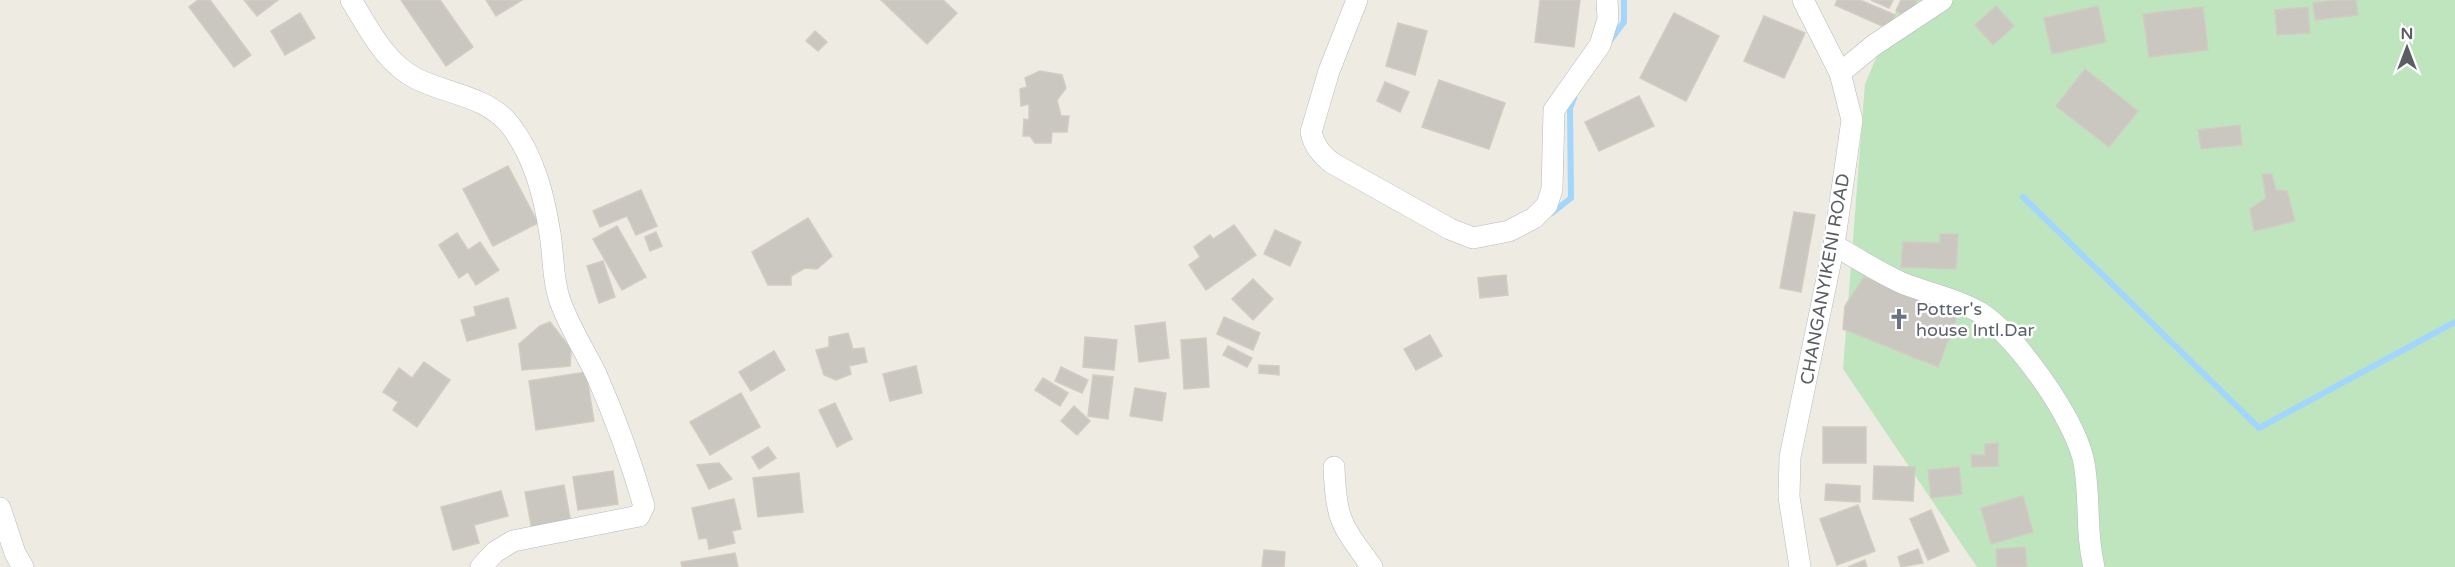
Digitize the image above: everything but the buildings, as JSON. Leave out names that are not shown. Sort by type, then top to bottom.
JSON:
[{"type":"street","points":[[351,0],[391,60],[417,79],[468,97],[494,111],[508,123],[533,160],[550,234],[555,281],[560,302],[611,407],[631,460],[644,506],[639,516],[513,542],[495,552],[481,567]]},
{"type":"street","points":[[1357,0],[1329,72],[1311,132],[1313,141],[1320,154],[1332,164],[1450,229],[1473,238],[1509,231],[1534,218],[1547,205],[1552,189],[1554,110],[1600,45],[1608,19],[1607,0]]},
{"type":"street","name":"CHANGANYIKENI ROAD","points":[[1800,567],[1789,497],[1790,457],[1834,245],[1852,120],[1840,73],[1803,0]]},
{"type":"street","points":[[1840,73],[1874,45],[1942,0]]},
{"type":"street","points":[[1834,245],[1903,283],[1935,293],[1977,311],[1996,324],[2012,343],[2058,403],[2079,445],[2086,484],[2088,543],[2094,567]]},
{"type":"street","points":[[1334,467],[1339,519],[1372,567]]},
{"type":"street","points":[[0,508],[15,554],[23,567]]},
{"type":"green space","points":[[1901,0],[2455,0],[2455,567],[1977,567],[1843,369],[1865,84]]},
{"type":"waterway","points":[[1609,42],[1624,22],[1624,0]]},
{"type":"waterway","points":[[1552,213],[1571,198],[1570,108],[1574,98]]},
{"type":"waterway","points":[[2023,197],[2259,428],[2455,322]]},
{"type":"place","name":"Potter's house Intl.Dar","points":[[1899,319]]}]
